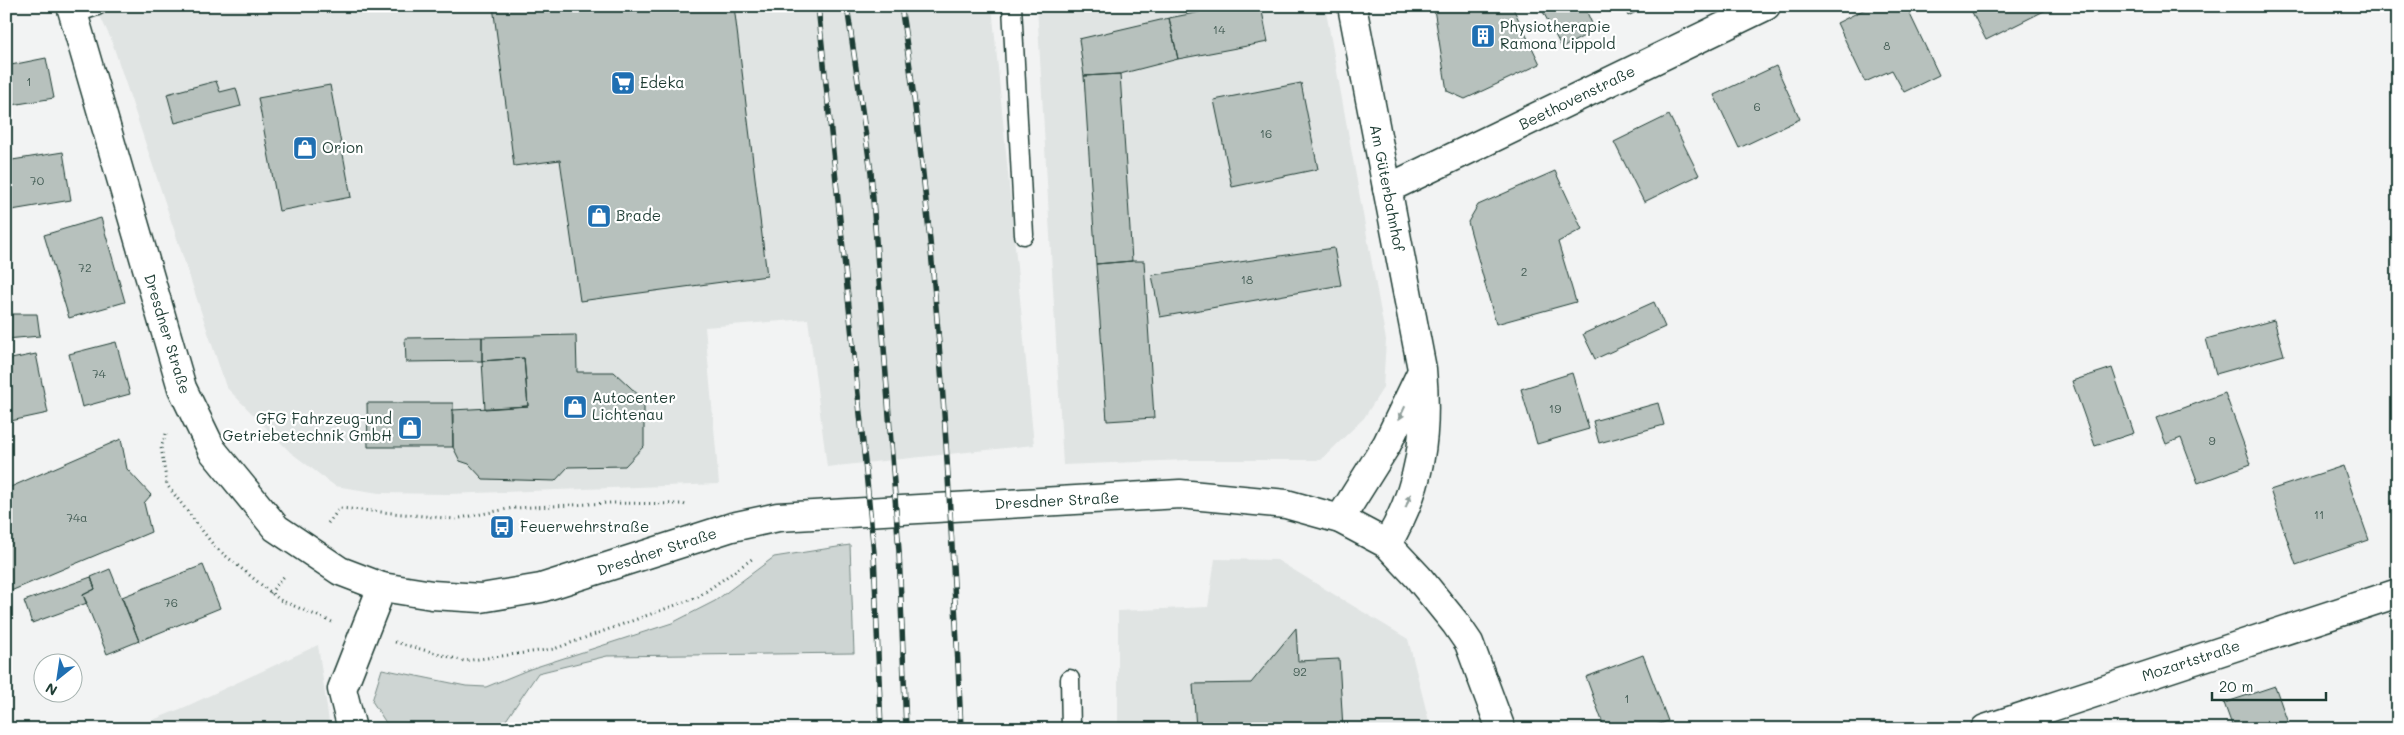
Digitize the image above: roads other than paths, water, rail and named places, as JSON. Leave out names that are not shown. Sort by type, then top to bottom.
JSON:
[{"type":"main road","name":"Am Güterbahnhof","points":[[1352,6],[1422,369],[1426,408],[1418,474],[1402,520],[1387,544]]},
{"type":"main road","name":"Beethovenstraße","points":[[1387,189],[1766,6]]},
{"type":"main road","name":"Dresdner Straße","points":[[80,9],[182,388],[212,450],[276,528],[340,571],[382,587],[432,595],[481,598],[549,585],[732,527],[778,517],[1180,494],[1286,504],[1340,519],[1387,544],[1418,577],[1469,643],[1501,729]]},
{"type":"main road","points":[[1340,519],[1387,444],[1422,369]]},
{"type":"main road","points":[[352,729],[342,689],[382,587]]},
{"type":"main road","name":"Mozartstraße","points":[[1985,729],[2398,593]]},
{"type":"lane","points":[[1012,6],[1024,235]]},
{"type":"lane","points":[[1070,679],[1071,729]]},
{"type":"railway","points":[[818,6],[874,553],[881,729]]},
{"type":"railway","points":[[847,6],[871,172],[899,551],[906,729]]},
{"type":"railway","points":[[901,6],[924,186],[941,367],[961,729]]},
{"type":"place","name":"Physiotherapie Ramona Lippold","points":[[1483,36]]},
{"type":"place","name":"Edeka","points":[[623,83]]},
{"type":"place","name":"Orion","points":[[305,148]]},
{"type":"place","name":"Brade","points":[[599,216]]},
{"type":"place","name":"Autocenter Lichtenau","points":[[575,407]]},
{"type":"place","name":"GFG Fahrzeug-und Getriebetechnik GmbH","points":[[410,428]]},
{"type":"place","name":"Feuerwehrstraße","points":[[502,527]]}]
